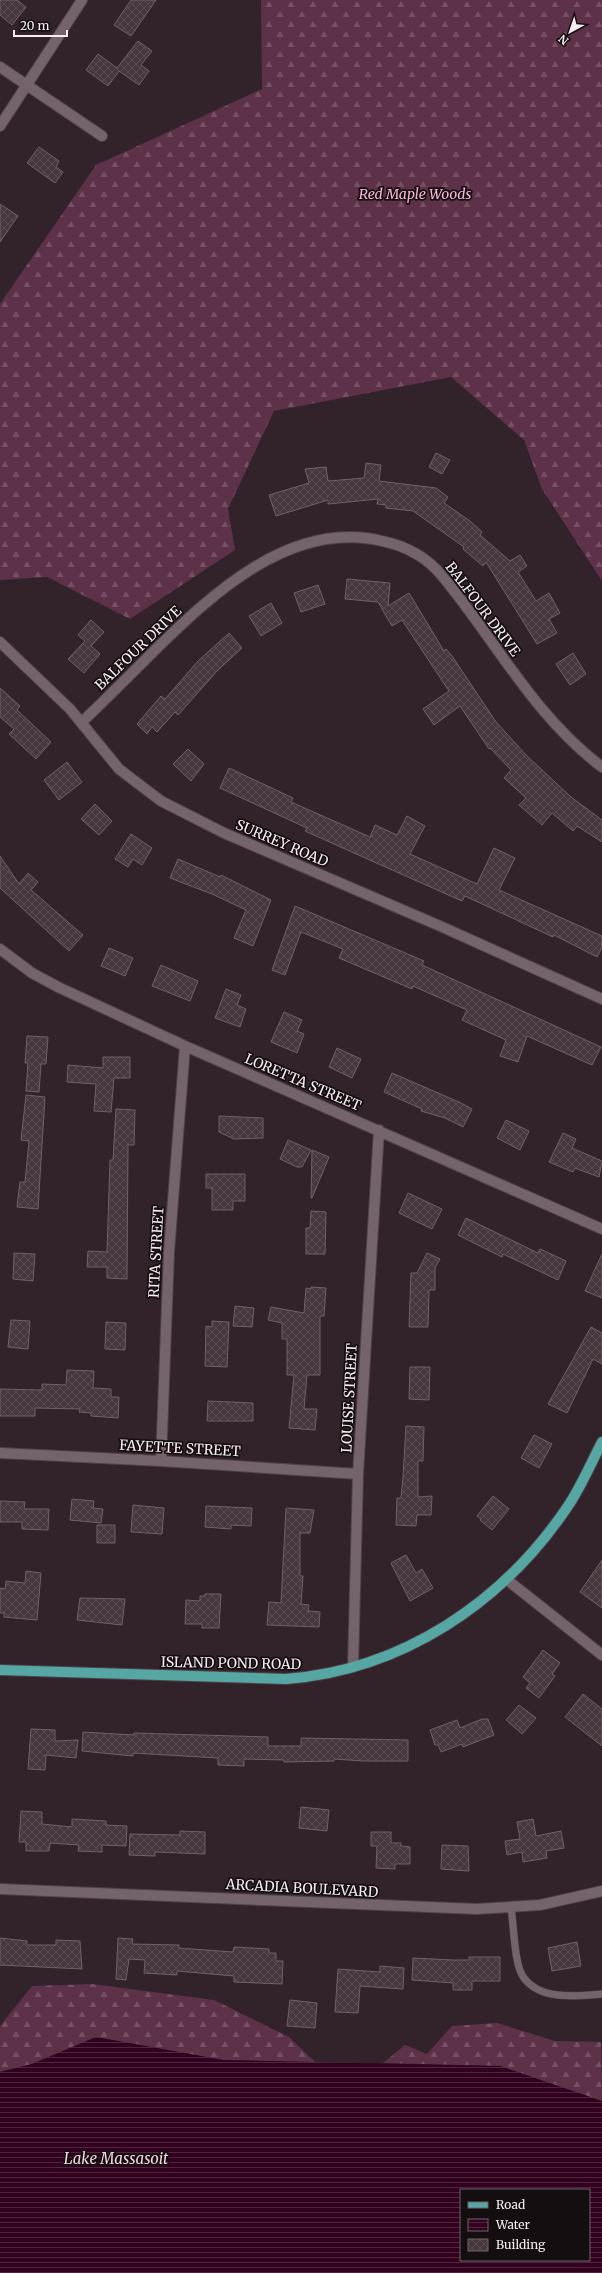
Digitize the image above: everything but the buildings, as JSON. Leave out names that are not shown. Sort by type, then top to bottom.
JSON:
[{"type":"main road","name":"ISLAND POND ROAD","points":[[0,1670],[286,1679],[312,1677],[353,1667],[387,1656],[433,1635],[476,1607],[506,1579],[533,1551],[568,1506],[602,1442]]},
{"type":"street","points":[[0,126],[82,0]]},
{"type":"street","points":[[0,67],[102,136]]},
{"type":"street","name":"BALFOUR DRIVE","points":[[82,722],[196,610],[239,576],[269,560],[313,542],[338,537],[361,537],[383,541],[404,548],[434,567],[458,596],[538,706],[576,745],[602,767]]},
{"type":"street","name":"SURREY ROAD","points":[[0,642],[45,684],[82,722],[119,769],[151,795],[224,834],[440,926],[602,999]]},
{"type":"street","name":"LORETTA STREET","points":[[0,949],[50,983],[185,1046],[602,1229]]},
{"type":"street","name":"RITA STREET","points":[[161,1460],[169,1252],[185,1046]]},
{"type":"street","name":"LOUISE STREET","points":[[353,1667],[358,1474],[379,1130]]},
{"type":"street","name":"FAYETTE STREET","points":[[0,1453],[161,1460],[358,1474]]},
{"type":"street","points":[[506,1579],[602,1655]]},
{"type":"street","name":"ARCADIA BOULEVARD","points":[[0,1889],[436,1908],[512,1908],[540,1905],[602,1891]]},
{"type":"lane","points":[[512,1908],[516,1955],[523,1978],[533,1986],[551,1995],[565,1997],[602,1994]]},
{"type":"green space","name":"Red Maple Woods","points":[[261,0],[602,0],[602,581],[542,489],[524,440],[451,377],[274,411],[228,509],[235,550],[130,619],[47,577],[0,580],[0,304],[96,165],[262,89]]},
{"type":"green space","points":[[92,1984],[214,2000],[289,2037],[315,2062],[223,2060],[96,2037],[32,2064],[0,2072],[0,2026],[32,1986]]},
{"type":"green space","points":[[497,2023],[555,2041],[601,2042],[602,2101],[500,2066],[383,2063],[405,2045],[427,2054],[452,2026]]},
{"type":"water","name":"Lake Massasoit","points":[[96,2037],[223,2060],[500,2066],[602,2101],[602,2273],[0,2273],[0,2072],[32,2064]]}]
